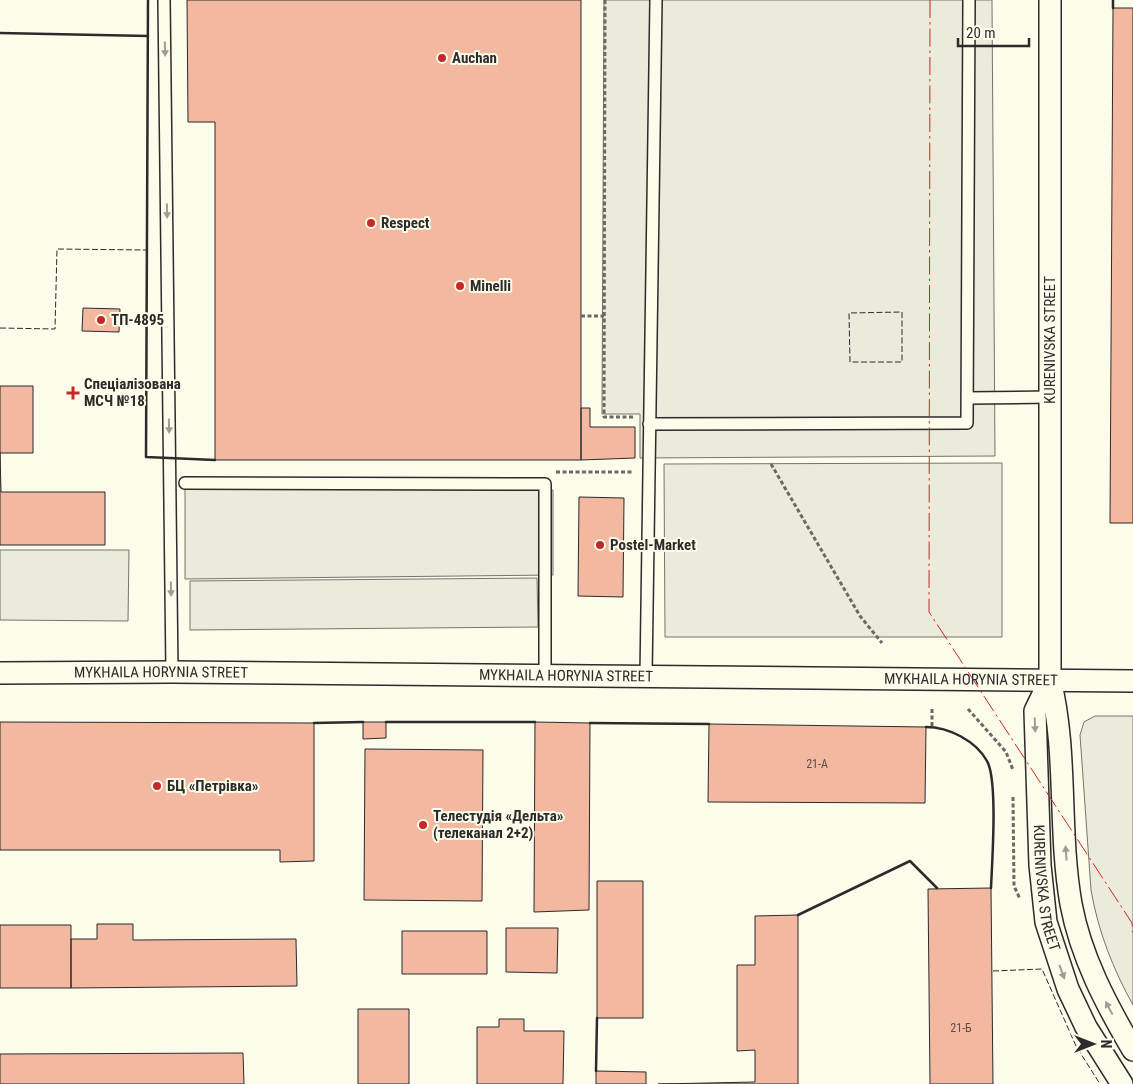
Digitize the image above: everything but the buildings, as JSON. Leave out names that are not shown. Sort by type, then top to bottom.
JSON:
[{"type":"street","name":"KURENIVSKA STREET","points":[[1050,0],[1050,680],[1058,711],[1067,869],[1078,937],[1108,1008],[1133,1050]]},
{"type":"street","name":"MYKHAILA HORYNIA STREET","points":[[0,673],[172,672],[1133,681]]},
{"type":"street","name":"KURENIVSKA STREET","points":[[1050,680],[1034,711],[1040,865],[1046,922],[1068,989],[1086,1027],[1122,1084]]},
{"type":"lane","points":[[164,0],[172,672]]},
{"type":"lane","points":[[646,676],[656,0]]},
{"type":"lane","points":[[649,424],[966,423],[970,0]]},
{"type":"lane","points":[[967,398],[1050,397]]},
{"type":"lane","points":[[185,483],[545,484],[545,675]]},
{"type":"path","points":[[604,417],[605,0]]},
{"type":"path","points":[[581,316],[604,316]]},
{"type":"path","points":[[771,464],[860,616],[882,642]]},
{"type":"path","points":[[932,709],[932,727]]},
{"type":"shaded area","points":[[604,0],[992,0],[995,456],[640,458],[640,414],[602,414]]},
{"type":"shaded area","points":[[1002,463],[1002,637],[665,637],[664,464]]},
{"type":"shaded area","points":[[185,489],[553,490],[553,575],[185,579]]},
{"type":"shaded area","points":[[0,550],[129,550],[128,621],[0,620]]},
{"type":"shaded area","points":[[537,578],[538,627],[190,630],[190,581]]},
{"type":"shaded area","points":[[1095,716],[1133,716],[1133,1005],[1107,949],[1091,890],[1080,735],[1084,722]]},
{"type":"fence","points":[[0,328],[55,329],[57,249],[146,250]]},
{"type":"fence","points":[[902,312],[902,362],[850,362],[849,313],[902,312]]},
{"type":"fence","points":[[993,971],[1042,969],[1076,1046],[1100,1084]]},
{"type":"wall","points":[[148,0],[146,457],[215,460]]},
{"type":"wall","points":[[1113,0],[1113,8]]},
{"type":"wall","points":[[0,33],[148,36]]},
{"type":"wall","points":[[314,723],[363,722]]},
{"type":"wall","points":[[386,722],[535,722]]},
{"type":"wall","points":[[590,723],[709,724]]},
{"type":"wall","points":[[926,727],[953,732],[961,736],[976,747],[987,761],[990,771],[993,803],[991,888]]},
{"type":"wall","points":[[798,915],[910,861],[937,888]]},
{"type":"wall","points":[[596,1071],[597,1018]]},
{"type":"power","points":[[930,0],[929,612],[1132,923],[1133,933]]},
{"type":"place","name":"Auchan","points":[[442,58]]},
{"type":"place","name":"Respect","points":[[371,223]]},
{"type":"place","name":"Minelli","points":[[460,286]]},
{"type":"place","name":"ТП-4895","points":[[101,320]]},
{"type":"place","name":"Спеціалізована МСЧ №18","points":[[73,393]]},
{"type":"place","name":"Postel-Market","points":[[600,545]]},
{"type":"place","name":"БЦ «Петрівка»","points":[[157,786]]},
{"type":"place","name":"Телестудія «Дельта» (телеканал 2+2)","points":[[423,825]]}]
